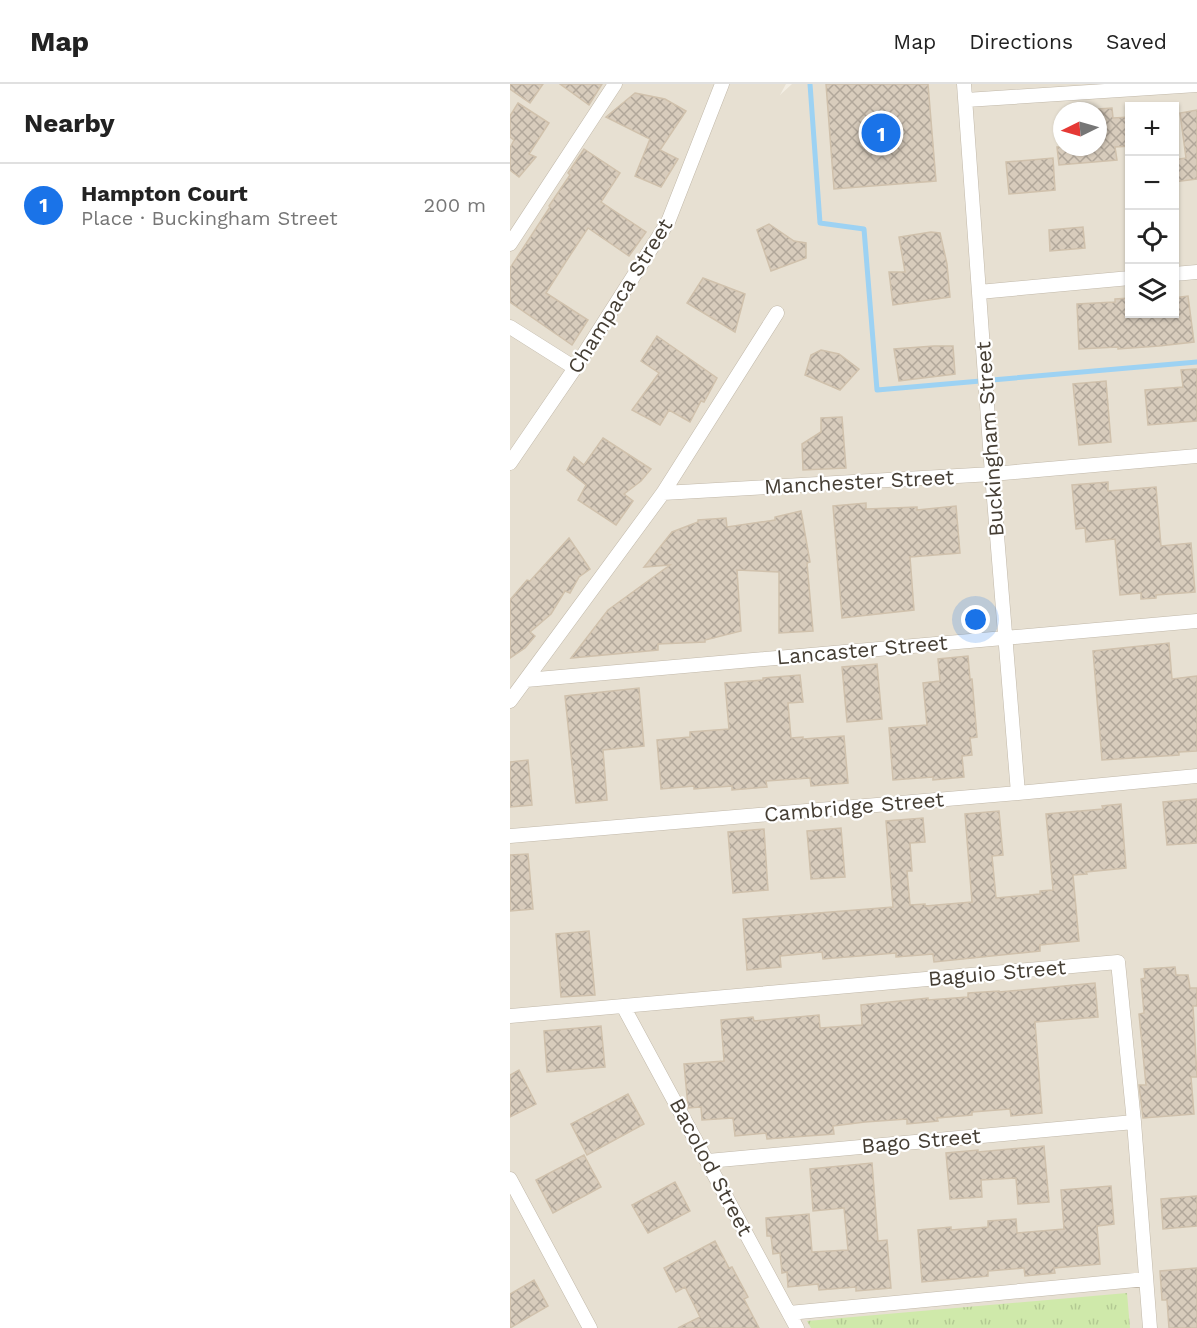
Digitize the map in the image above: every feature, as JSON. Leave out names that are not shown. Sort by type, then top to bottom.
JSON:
[{"type":"street","points":[[510,244],[615,84]]},
{"type":"street","name":"Champaca Street","points":[[510,463],[575,368],[668,222],[722,84]]},
{"type":"street","name":"Buckingham Street","points":[[964,84],[1018,793]]},
{"type":"street","points":[[966,100],[1128,86],[1197,85]]},
{"type":"street","points":[[1179,274],[1197,272]]},
{"type":"street","points":[[979,292],[1125,278]]},
{"type":"street","points":[[510,701],[663,493],[777,313]]},
{"type":"street","points":[[510,327],[575,368]]},
{"type":"street","name":"Manchester Street","points":[[663,493],[992,474],[1197,456]]},
{"type":"street","name":"Lancaster Street","points":[[526,680],[1197,621]]},
{"type":"street","name":"Cambridge Street","points":[[510,836],[1197,776]]},
{"type":"street","name":"Baguio Street","points":[[510,1016],[1119,962],[1150,1328]]},
{"type":"street","name":"Bacolod Street","points":[[623,1006],[797,1328]]},
{"type":"street","name":"Bago Street","points":[[708,1161],[1134,1122]]},
{"type":"street","points":[[510,1179],[590,1328]]},
{"type":"street","points":[[789,1313],[1146,1280]]},
{"type":"shaded area","points":[[510,84],[786,84],[780,95],[792,84],[1197,84],[1197,1328],[510,1328]]},
{"type":"green space","points":[[1127,1293],[1130,1328],[811,1328],[807,1321]]},
{"type":"building","points":[[510,84],[543,84],[530,103],[510,89]]},
{"type":"building","points":[[560,84],[602,84],[589,105]]},
{"type":"building","points":[[826,84],[928,84],[936,181],[834,189]]},
{"type":"building","points":[[635,93],[665,99],[686,111],[660,150],[678,159],[661,187],[635,176],[650,139],[606,117]]},
{"type":"building","points":[[518,103],[549,123],[529,154],[536,157],[519,177],[510,170],[510,148],[514,140],[510,137],[510,116]]},
{"type":"building","points":[[1107,108],[1112,108],[1113,118],[1125,117],[1125,146],[1115,147],[1117,160],[1059,165],[1058,156],[1107,156]]},
{"type":"building","points":[[1197,110],[1197,179],[1179,181],[1179,159],[1186,158],[1180,113]]},
{"type":"building","points":[[584,149],[620,173],[601,202],[646,232],[629,256],[588,228],[565,263],[546,293],[588,320],[572,345],[510,302],[510,268],[570,175],[568,173]]},
{"type":"building","points":[[1053,158],[1055,190],[1009,194],[1006,162]]},
{"type":"building","points":[[769,224],[794,241],[806,243],[806,258],[771,271],[757,230]]},
{"type":"building","points":[[1083,227],[1085,248],[1050,251],[1049,230]]},
{"type":"building","points":[[931,232],[940,233],[947,264],[950,297],[893,305],[889,272],[905,272],[899,237]]},
{"type":"building","points":[[703,278],[745,294],[735,332],[687,303]]},
{"type":"building","points":[[1188,296],[1194,342],[1118,349],[1118,347],[1079,349],[1077,304],[1115,302],[1115,299],[1125,298],[1125,318],[1179,318],[1179,297]]},
{"type":"building","points":[[657,336],[717,378],[690,422],[669,410],[660,425],[632,410],[659,373],[641,361]]},
{"type":"building","points":[[953,346],[955,374],[899,381],[894,349]]},
{"type":"building","points":[[821,350],[839,354],[859,369],[840,390],[805,375],[811,355]]},
{"type":"building","points":[[1197,369],[1197,421],[1148,425],[1145,390],[1183,387],[1181,370]]},
{"type":"building","points":[[1106,381],[1111,442],[1079,445],[1073,384]]},
{"type":"building","points":[[842,417],[846,468],[803,470],[802,444],[821,432],[821,418]]},
{"type":"building","points":[[603,438],[651,469],[641,481],[624,494],[633,501],[616,525],[578,500],[586,485],[567,470],[574,457],[584,465]]},
{"type":"building","points":[[1108,482],[1108,491],[1156,487],[1161,546],[1191,543],[1195,592],[1156,595],[1156,598],[1141,599],[1141,593],[1120,595],[1115,539],[1086,542],[1085,528],[1076,529],[1072,485]]},
{"type":"building","points":[[866,503],[866,509],[917,507],[917,510],[956,506],[960,553],[910,557],[914,610],[842,618],[833,506]]},
{"type":"building","points":[[801,511],[810,562],[807,563],[813,631],[779,633],[779,572],[737,570],[741,631],[705,640],[705,642],[658,644],[658,650],[571,658],[608,610],[670,565],[644,567],[672,532],[698,522],[698,520],[726,518],[727,527],[775,520],[775,517]]},
{"type":"building","points":[[569,538],[590,569],[579,577],[570,593],[565,591],[551,614],[530,632],[535,636],[525,648],[510,658],[510,600]]},
{"type":"building","points":[[1169,643],[1172,679],[1197,676],[1197,751],[1179,752],[1179,755],[1102,760],[1093,651]]},
{"type":"building","points":[[968,656],[977,737],[970,738],[972,755],[962,756],[964,777],[893,780],[889,728],[927,725],[923,683],[940,681],[938,659]]},
{"type":"building","points":[[877,664],[882,719],[847,722],[842,667]]},
{"type":"building","points":[[800,675],[803,702],[788,703],[791,738],[844,736],[848,783],[811,786],[810,778],[766,781],[767,787],[732,790],[732,786],[661,789],[657,740],[690,737],[690,732],[729,729],[725,683]]},
{"type":"building","points":[[639,688],[644,746],[603,750],[607,800],[576,803],[565,696]]},
{"type":"building","points":[[528,760],[532,805],[510,807],[510,762]]},
{"type":"building","points":[[1197,799],[1197,843],[1167,845],[1163,802]]},
{"type":"building","points":[[1121,804],[1126,868],[1073,875],[1079,941],[1040,945],[1040,951],[934,962],[933,954],[896,957],[896,953],[823,959],[822,952],[780,956],[781,967],[747,970],[743,919],[893,907],[886,821],[923,818],[925,842],[910,843],[912,871],[907,871],[910,905],[925,904],[925,906],[972,902],[965,814],[999,811],[1003,855],[992,856],[996,898],[1040,894],[1040,891],[1053,890],[1046,814],[1103,809],[1102,806]]},
{"type":"building","points":[[841,828],[845,877],[811,879],[807,831]]},
{"type":"building","points":[[764,829],[768,890],[733,893],[728,832]]},
{"type":"building","points":[[528,854],[533,909],[510,911],[510,855]]},
{"type":"building","points":[[589,931],[595,995],[561,997],[556,934]]},
{"type":"building","points":[[1175,967],[1176,975],[1188,975],[1190,988],[1197,988],[1197,1006],[1193,1006],[1197,1077],[1191,1077],[1194,1114],[1143,1118],[1139,1085],[1146,1085],[1139,1014],[1144,1013],[1141,979],[1145,978],[1144,969]]},
{"type":"building","points":[[1095,983],[1098,1017],[1035,1022],[1042,1113],[1011,1116],[1010,1109],[972,1112],[972,1115],[937,1118],[938,1121],[907,1124],[907,1119],[865,1122],[833,1126],[834,1134],[767,1139],[766,1133],[735,1136],[733,1118],[702,1120],[701,1107],[688,1108],[684,1064],[724,1061],[721,1020],[753,1017],[754,1021],[819,1015],[820,1028],[862,1025],[861,1005],[928,998],[928,1000],[968,997],[968,993]]},
{"type":"building","points":[[601,1026],[605,1067],[547,1072],[544,1031]]},
{"type":"building","points":[[519,1070],[536,1104],[510,1117],[510,1075]]},
{"type":"building","points":[[628,1094],[644,1124],[587,1155],[571,1124]]},
{"type":"building","points":[[1044,1146],[1049,1202],[1018,1204],[1016,1178],[981,1180],[982,1197],[950,1199],[946,1153]]},
{"type":"building","points":[[584,1155],[601,1187],[553,1213],[536,1180]]},
{"type":"building","points":[[872,1163],[878,1241],[887,1240],[891,1288],[856,1291],[856,1287],[819,1290],[818,1284],[788,1287],[787,1272],[782,1273],[780,1253],[773,1254],[771,1236],[767,1236],[766,1218],[809,1214],[812,1252],[848,1250],[844,1208],[813,1211],[810,1169]]},
{"type":"building","points":[[675,1182],[690,1211],[648,1233],[632,1205]]},
{"type":"building","points":[[1111,1186],[1114,1224],[1097,1226],[1100,1264],[1054,1268],[1055,1273],[1025,1276],[1024,1268],[988,1271],[988,1276],[922,1282],[918,1230],[988,1227],[988,1221],[1016,1219],[1017,1233],[1064,1229],[1061,1190]]},
{"type":"building","points":[[1197,1196],[1197,1226],[1163,1229],[1161,1199]]},
{"type":"building","points":[[715,1241],[748,1297],[744,1299],[759,1328],[678,1328],[700,1317],[685,1287],[676,1292],[664,1268]]},
{"type":"building","points":[[1197,1268],[1197,1328],[1169,1328],[1167,1300],[1162,1300],[1160,1271]]},
{"type":"building","points":[[534,1280],[548,1306],[510,1328],[510,1294]]},
{"type":"waterway","points":[[810,84],[820,223],[864,229],[877,390],[1197,362]]},
{"type":"place","name":"Hampton Court","points":[[881,133]]}]
